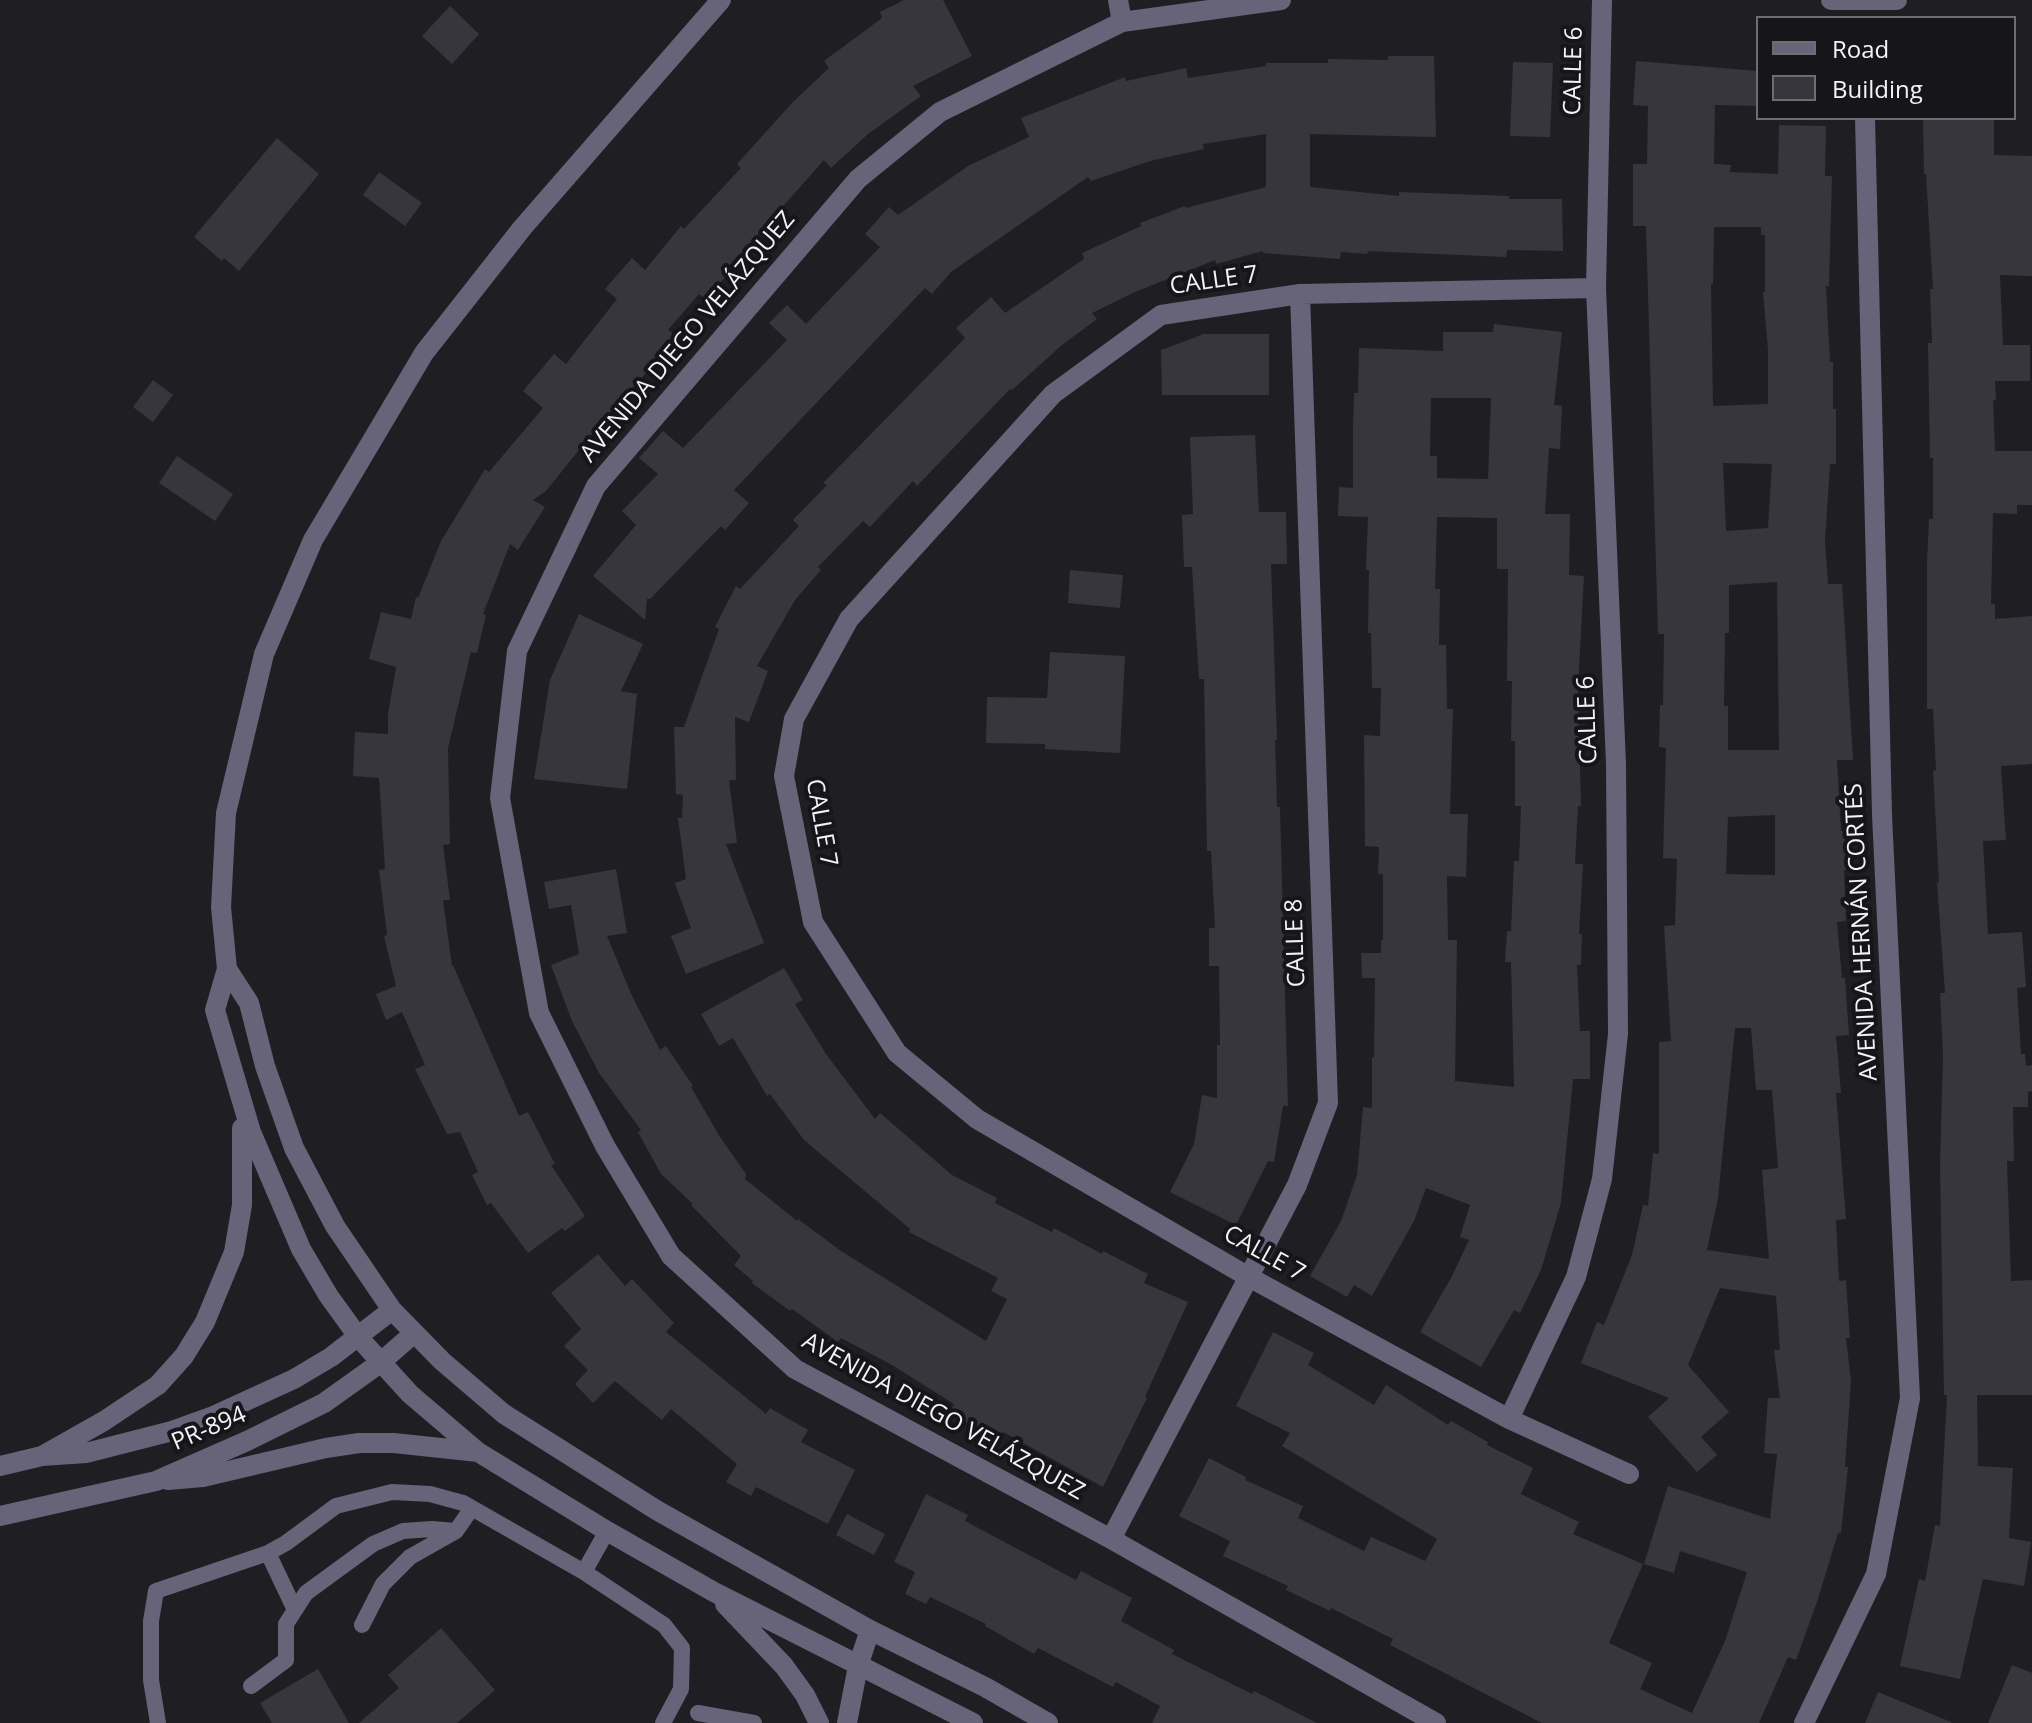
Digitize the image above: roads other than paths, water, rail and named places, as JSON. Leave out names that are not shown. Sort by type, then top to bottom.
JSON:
[{"type":"street","points":[[721,0],[523,227],[424,353],[313,540],[264,654],[226,813],[221,907],[227,969],[215,1010],[239,1099],[267,1174],[301,1249],[328,1295],[359,1338],[410,1394],[478,1452],[607,1531],[714,1592],[973,1723]]},
{"type":"street","points":[[1118,0],[1122,22]]},
{"type":"street","name":"AVENIDA DIEGO VELÁZQUEZ","points":[[1281,0],[1122,22],[940,112],[858,179],[596,486],[517,651],[500,798],[539,1013],[605,1146],[671,1256],[795,1369],[1111,1539],[1436,1723]]},
{"type":"street","name":"CALLE 6","points":[[1509,1419],[1576,1277],[1602,1179],[1618,1034],[1616,764],[1596,288],[1602,0]]},
{"type":"street","points":[[1831,0],[1862,6],[1897,0]]},
{"type":"street","name":"AVENIDA HERNÁN CORTÉS","points":[[1804,1723],[1876,1574],[1910,1398],[1882,815],[1865,120]]},
{"type":"street","name":"CALLE 7","points":[[1596,288],[1300,294],[1161,315],[1053,394],[849,619],[794,719],[784,776],[813,922],[897,1053],[977,1119],[1247,1276],[1509,1419],[1629,1474]]},
{"type":"street","name":"CALLE 8","points":[[1111,1539],[1297,1185],[1328,1103],[1300,294]]},
{"type":"street","points":[[227,969],[249,1003],[265,1066],[294,1148],[335,1226],[392,1310],[413,1334],[504,1414],[584,1466],[870,1630],[985,1687],[1048,1723]]},
{"type":"street","points":[[42,1456],[104,1421],[158,1385],[184,1356],[205,1322],[234,1252],[242,1205],[243,1140],[239,1099]]},
{"type":"street","name":"PR-894","points":[[0,1466],[42,1456],[86,1453],[198,1422],[294,1379],[359,1338],[392,1310]]},
{"type":"street","name":"PR-894","points":[[0,1516],[156,1481],[291,1421],[324,1403],[380,1363],[413,1334]]},
{"type":"street","points":[[156,1481],[203,1477],[359,1443],[394,1443],[478,1452]]},
{"type":"street","points":[[714,1592],[784,1666],[805,1695],[819,1723]]},
{"type":"street","points":[[847,1723],[858,1666],[870,1630]]},
{"type":"lane","points":[[158,1723],[151,1680],[151,1621],[156,1591],[268,1553],[336,1506],[392,1492],[430,1494],[463,1503],[584,1572],[664,1625],[682,1648],[681,1689],[663,1723]]},
{"type":"lane","points":[[362,1625],[383,1584],[410,1557],[456,1531],[472,1508]]},
{"type":"lane","points":[[251,1686],[286,1660],[286,1624],[306,1593],[373,1544],[403,1531],[456,1531]]},
{"type":"lane","points":[[584,1572],[607,1531]]},
{"type":"lane","points":[[268,1553],[295,1610]]},
{"type":"lane","points":[[698,1713],[754,1723]]}]
